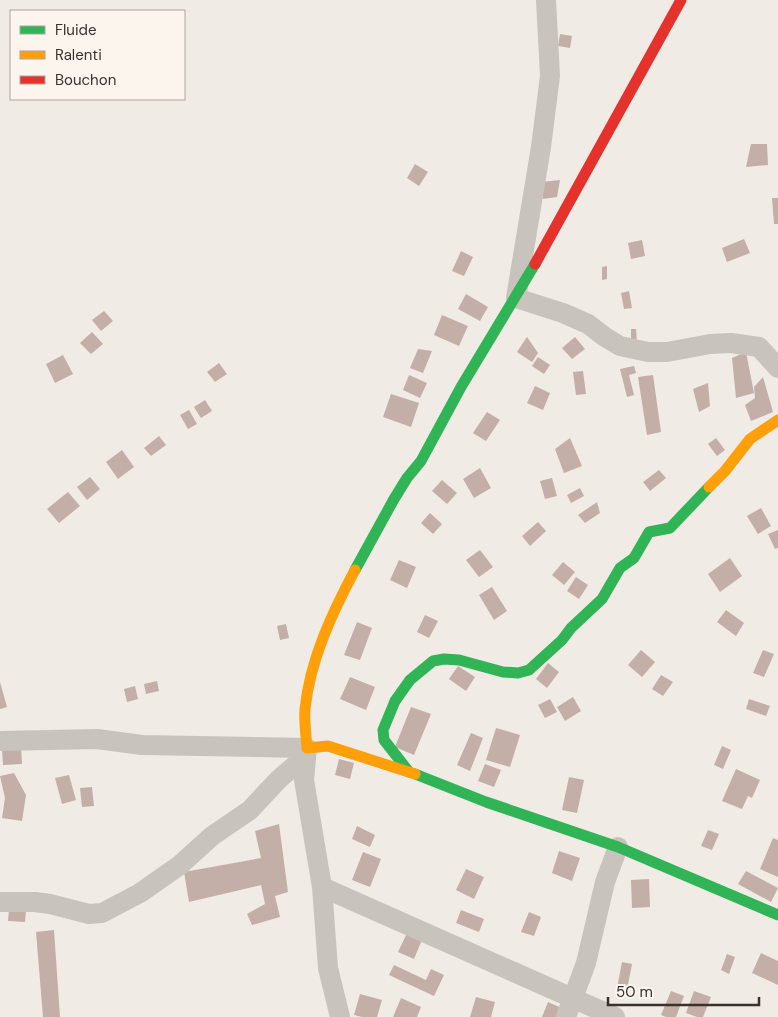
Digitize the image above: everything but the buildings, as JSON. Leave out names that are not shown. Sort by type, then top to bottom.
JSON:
[{"type":"street","points":[[516,298],[550,76],[546,0]]},
{"type":"street","points":[[340,1017],[328,968],[322,887],[304,780],[306,752],[304,710],[324,637],[348,583],[394,499],[407,478],[421,461],[461,387],[516,298],[577,191],[681,0]]},
{"type":"street","points":[[516,298],[563,313],[588,324],[604,337],[627,348],[648,352],[667,352],[710,344],[731,343],[759,347],[778,368]]},
{"type":"street","points":[[409,772],[384,740],[383,730],[395,701],[410,680],[432,662],[444,659],[459,660],[503,672],[518,673],[530,670],[562,640],[571,628],[602,600],[620,568],[634,558],[650,532],[653,530],[663,531],[670,528],[724,471],[750,439],[778,420]]},
{"type":"street","points":[[0,741],[97,739],[142,745],[306,752],[328,746],[409,772],[486,802],[618,847],[778,915]]},
{"type":"street","points":[[0,902],[50,904],[79,913],[102,913],[140,893],[180,865],[212,836],[250,810],[306,752]]},
{"type":"street","points":[[566,1017],[586,962],[605,882],[618,847]]},
{"type":"street","points":[[322,887],[615,1017]]},
{"type":"traffic: fast","points":[[355,570],[394,499],[407,478],[421,461],[461,387],[535,264]]},
{"type":"traffic: fast","points":[[409,772],[384,740],[383,730],[395,701],[410,680],[433,661],[444,659],[459,660],[503,672],[518,673],[529,670],[562,640],[571,628],[602,599],[620,568],[634,558],[649,532],[670,528],[709,487]]},
{"type":"traffic: fast","points":[[415,774],[486,802],[618,847],[778,915]]},
{"type":"traffic: slow","points":[[709,487],[725,471],[750,439],[778,420]]},
{"type":"traffic: slow","points":[[355,570],[330,620],[312,673],[305,709],[307,748],[328,746],[415,774]]},
{"type":"traffic: jam","points":[[535,264],[681,0]]}]
